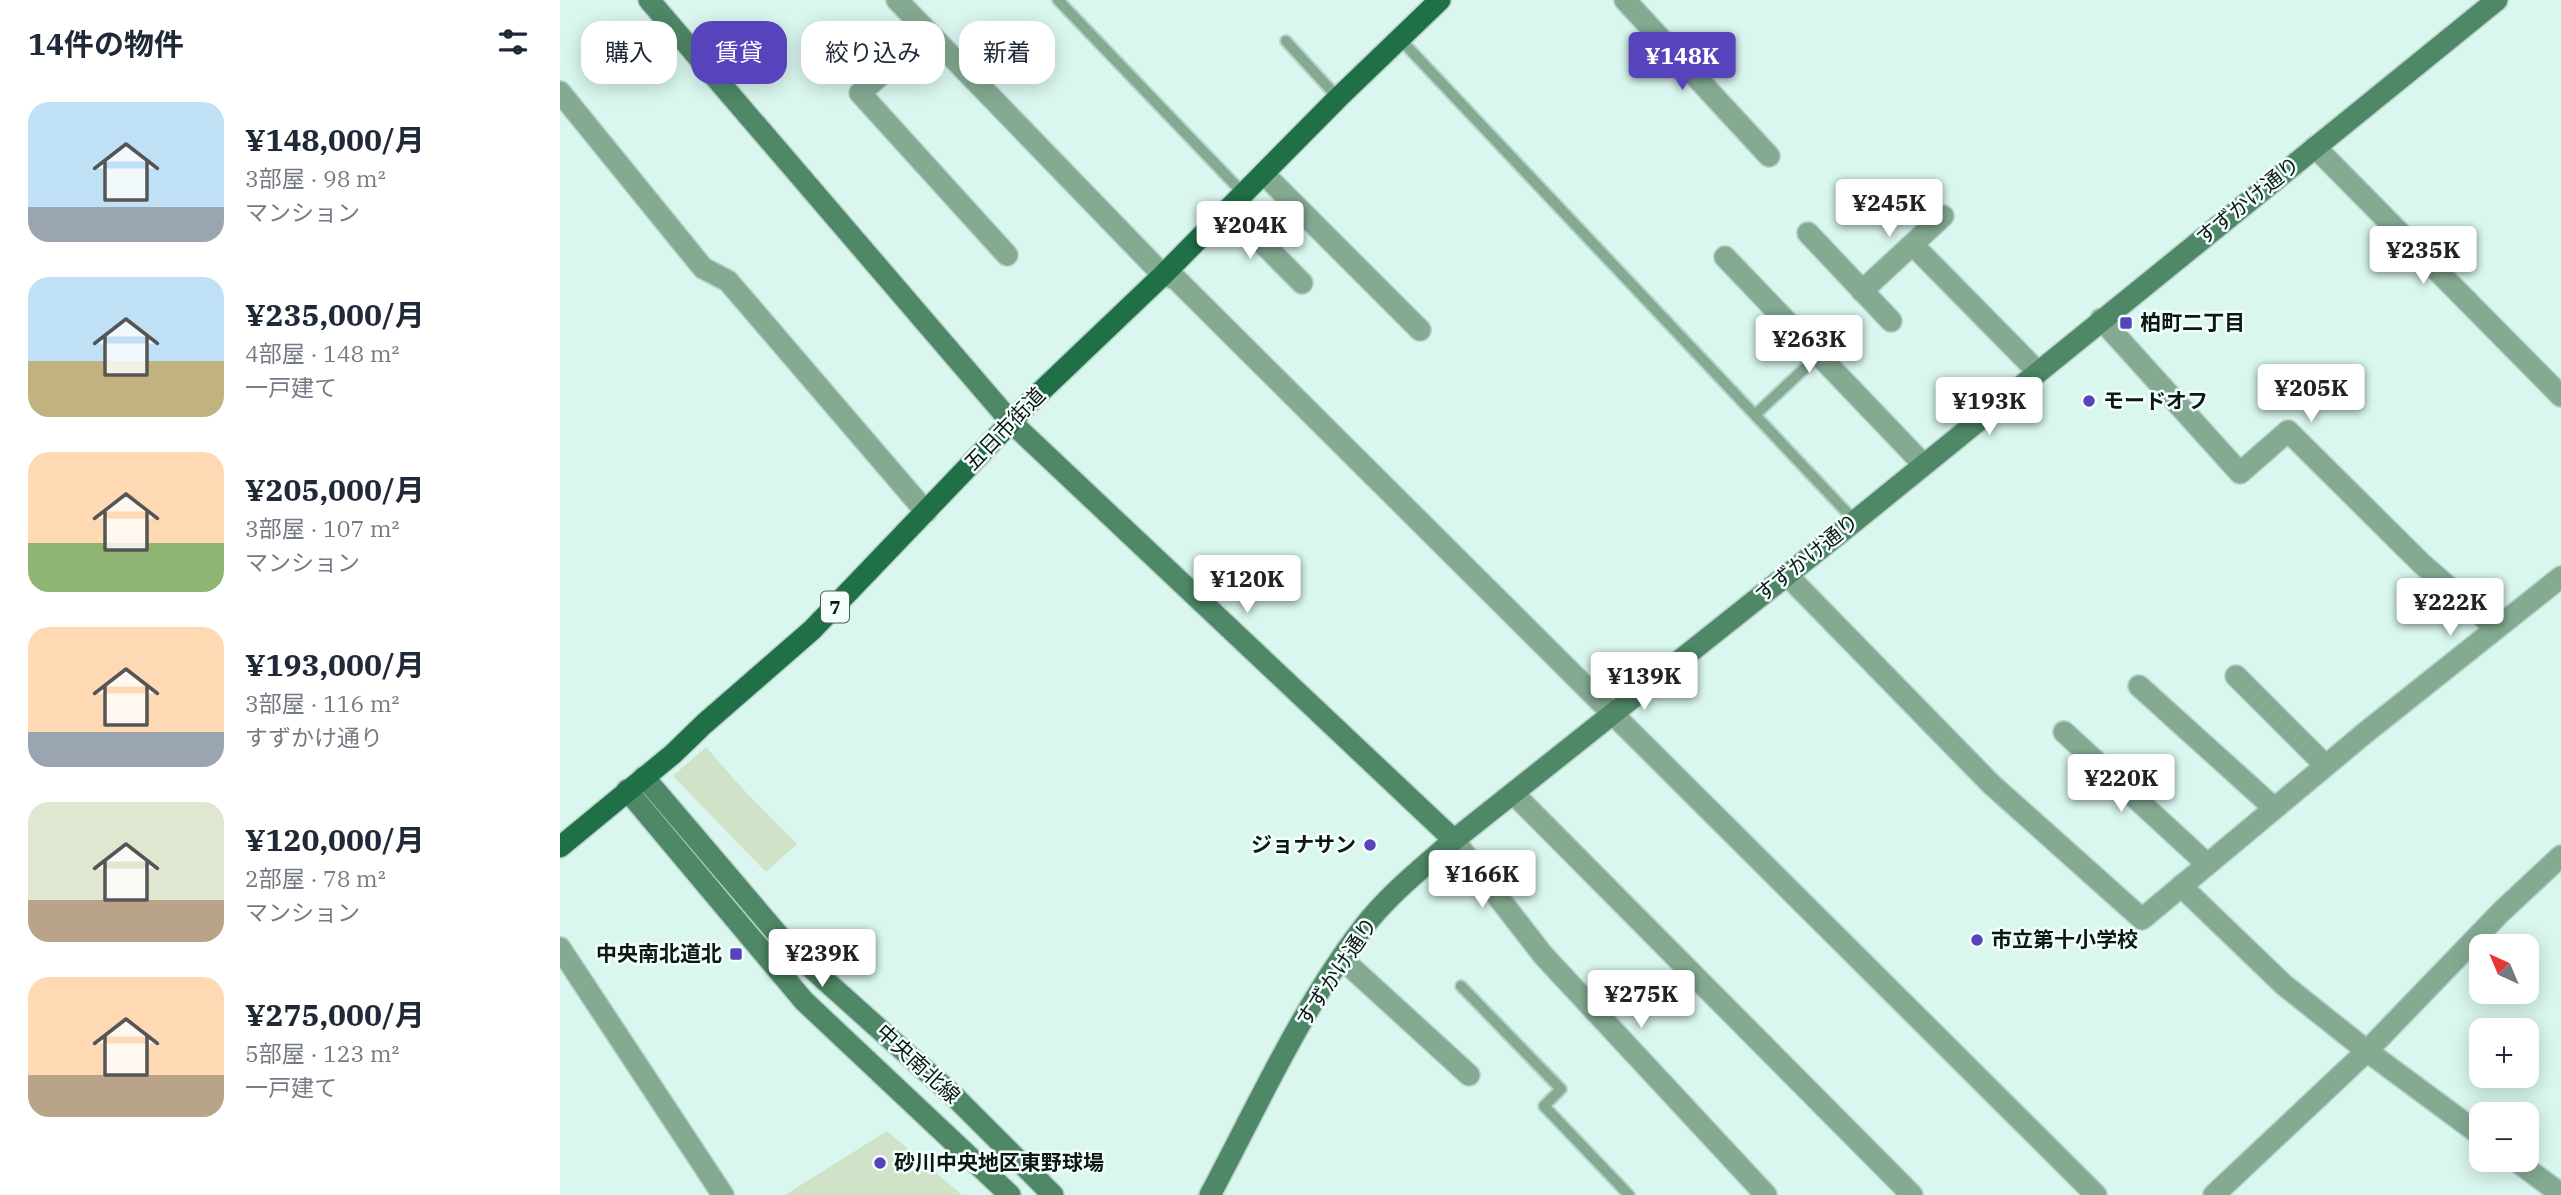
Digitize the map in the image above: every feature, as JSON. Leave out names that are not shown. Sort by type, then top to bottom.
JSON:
[{"type":"main road","name":"五日市街道","points":[[560,846],[645,777],[812,630],[1011,422],[1440,0]]},
{"type":"street","points":[[649,0],[1011,422],[1454,840],[1543,955],[1766,1195]]},
{"type":"street","points":[[897,0],[917,21]]},
{"type":"street","points":[[1625,0],[1769,156]]},
{"type":"street","name":"すずかけ通り","points":[[1210,1195],[1312,1004],[1341,958],[1387,901],[1454,840],[1855,521],[2497,0]]},
{"type":"street","points":[[945,50],[1163,275],[1176,279],[1614,712],[2096,1195]]},
{"type":"street","points":[[870,84],[860,93],[1007,255]]},
{"type":"street","points":[[560,92],[703,268],[728,281],[926,512]]},
{"type":"street","points":[[2315,147],[2561,396]]},
{"type":"street","points":[[1264,174],[1420,330]]},
{"type":"street","points":[[1229,209],[1302,283]]},
{"type":"street","points":[[1862,291],[1943,216]]},
{"type":"street","points":[[1808,233],[1891,321]]},
{"type":"street","points":[[1913,245],[2037,371]]},
{"type":"street","points":[[1725,257],[1923,464]]},
{"type":"street","points":[[2101,319],[2240,473],[2288,431],[2422,564],[2496,628]]},
{"type":"street","points":[[1787,575],[1991,784],[2142,919],[2325,765],[2561,577]]},
{"type":"street","points":[[2236,676],[2325,765]]},
{"type":"street","points":[[2139,686],[2274,808]]},
{"type":"street","points":[[2064,732],[2207,864]]},
{"type":"street","name":"中央南北線","points":[[645,777],[781,938],[808,966],[944,1087],[1053,1195]]},
{"type":"street","name":"中央南北線","points":[[627,790],[804,1001],[1010,1195]]},
{"type":"street","points":[[1513,793],[1912,1195]]},
{"type":"street","points":[[2214,1195],[2367,1051],[2501,912],[2561,856]]},
{"type":"street","points":[[2180,886],[2284,985],[2469,1126]]},
{"type":"street","points":[[560,948],[723,1195]]},
{"type":"street","points":[[1341,958],[1469,1075]]},
{"type":"street","points":[[2531,1172],[2561,1194]]},
{"type":"lane","points":[[1058,0],[1244,194]]},
{"type":"lane","points":[[1400,39],[1855,521]]},
{"type":"lane","points":[[1286,41],[1338,98]]},
{"type":"lane","points":[[1756,414],[1819,355]]},
{"type":"lane","points":[[1461,986],[1561,1089],[1544,1106],[1629,1195]]},
{"type":"green space","points":[[706,747],[797,844],[766,872],[673,776]]},
{"type":"green space","name":"砂川中央地区東野球場","points":[[887,1131],[962,1195],[785,1195]]},
{"type":"place","name":"柏町二丁目","points":[[2126,323]]},
{"type":"place","name":"モードオフ","points":[[2089,401]]},
{"type":"place","name":"ジョナサン","points":[[1370,845]]},
{"type":"place","name":"市立第十小学校","points":[[1977,940]]},
{"type":"place","name":"中央南北道北","points":[[736,954]]},
{"type":"place","name":"砂川中央地区東野球場","points":[[880,1163]]}]
